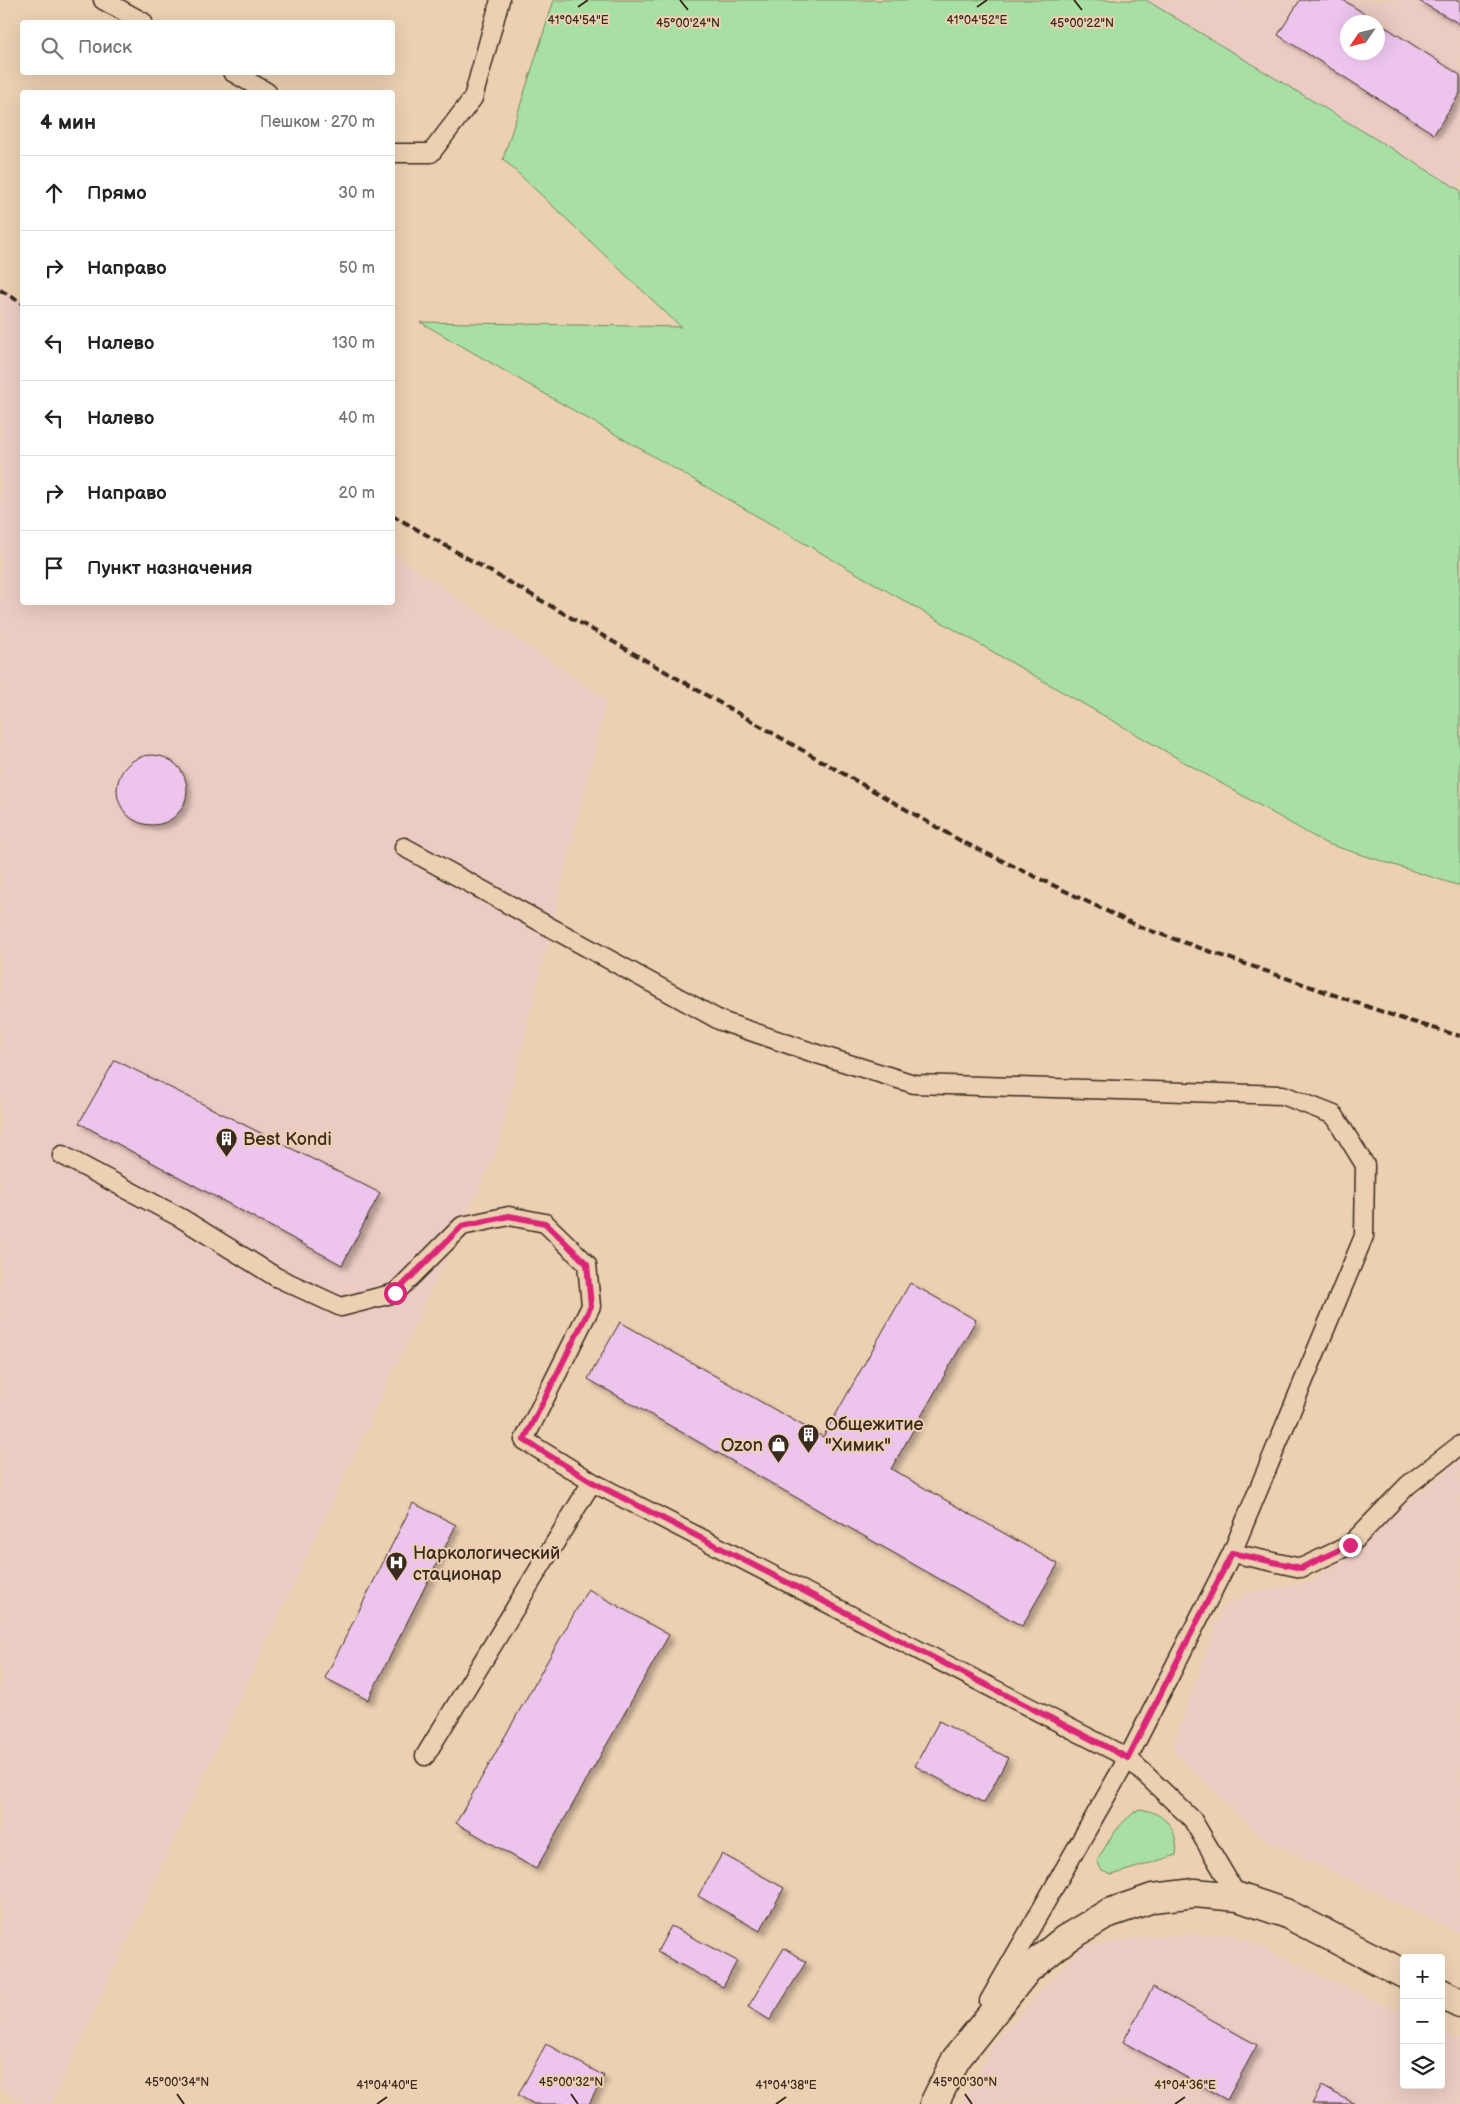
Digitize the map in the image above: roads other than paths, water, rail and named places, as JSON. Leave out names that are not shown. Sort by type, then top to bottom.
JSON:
[{"type":"main road","points":[[934,2104],[956,2060],[1027,1970],[1064,1940],[1109,1913],[1153,1898],[1187,1894],[1238,1897],[1285,1913],[1400,1972]]},
{"type":"main road","points":[[1445,1995],[1460,2003]]},
{"type":"lane","points":[[103,0],[139,20]]},
{"type":"lane","points":[[395,153],[431,154],[473,98],[500,0]]},
{"type":"lane","points":[[237,75],[264,90]]},
{"type":"lane","points":[[404,847],[722,1021],[817,1054],[914,1084],[1283,1095],[1334,1115],[1365,1165],[1364,1236],[1232,1553],[1128,1758],[956,2060]]},
{"type":"lane","points":[[62,1155],[181,1218],[276,1277],[341,1307],[395,1293],[462,1226],[509,1216],[545,1223],[587,1264],[591,1306],[524,1440],[592,1482],[1128,1758],[1192,1819],[1238,1897]]},
{"type":"lane","points":[[1232,1553],[1301,1568],[1350,1545],[1408,1484],[1460,1445]]},
{"type":"lane","points":[[425,1756],[592,1482]]},
{"type":"railway","points":[[0,290],[20,302]]},
{"type":"railway","points":[[395,517],[961,841],[1140,927],[1403,1019],[1460,1036]]},
{"type":"place","name":"Best Kondi","points":[[227,1158]]},
{"type":"place","name":"Общежитие \"Химик\"","points":[[809,1453]]},
{"type":"place","name":"Ozon","points":[[779,1464]]},
{"type":"place","name":"Наркологический стационар","points":[[397,1582]]}]
